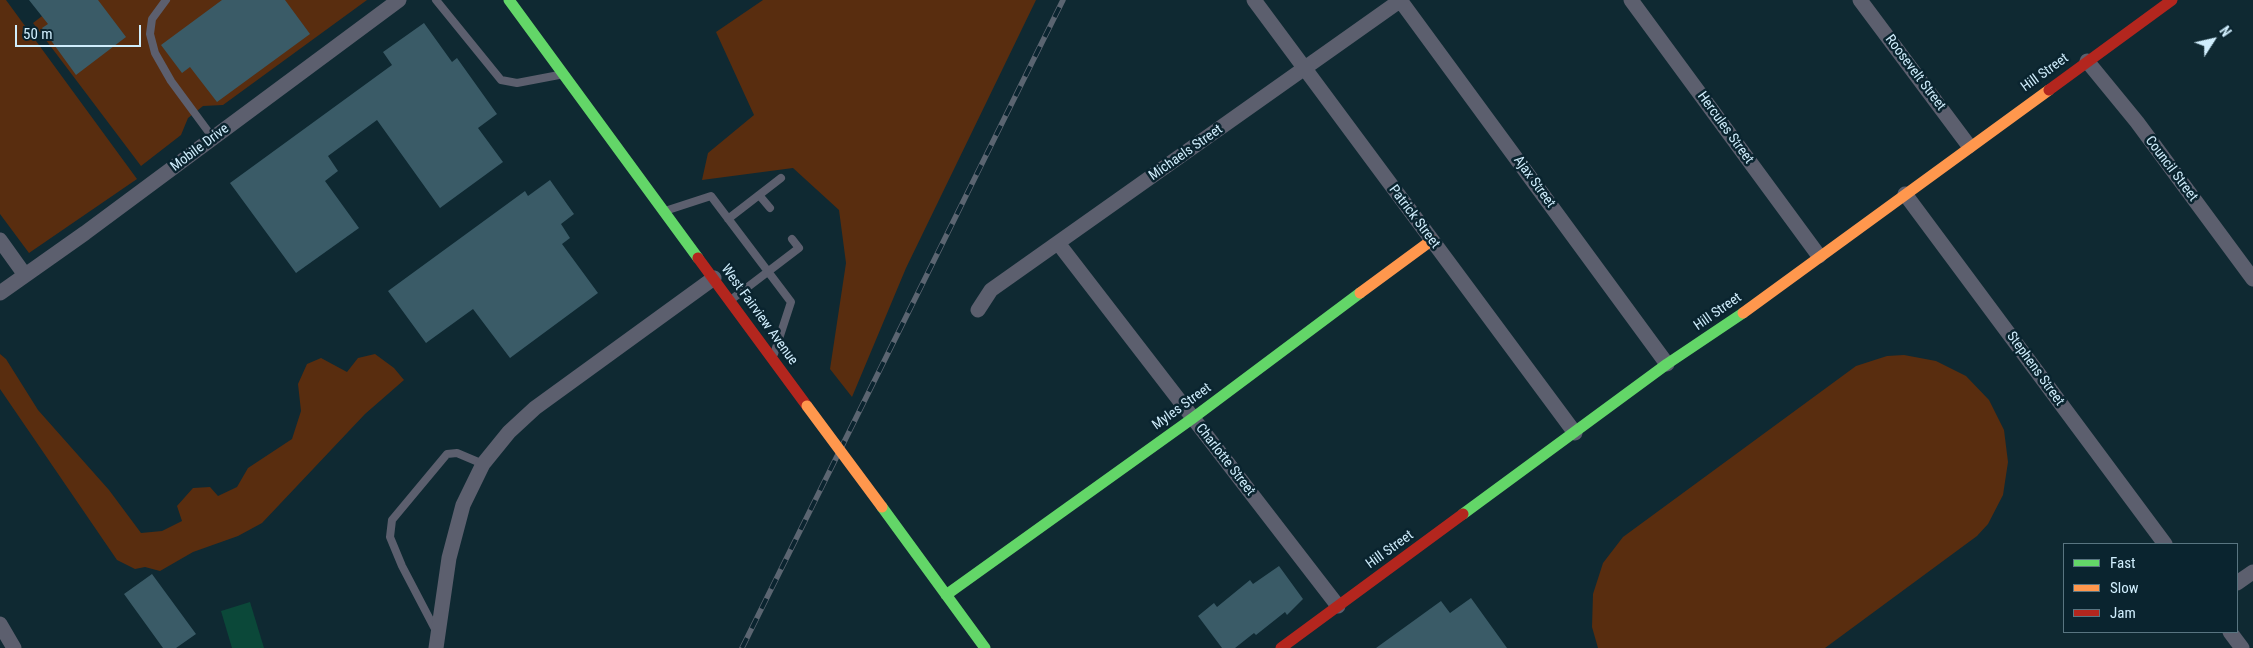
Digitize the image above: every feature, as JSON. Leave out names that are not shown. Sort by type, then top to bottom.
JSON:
[{"type":"street","name":"Mobile Drive","points":[[0,293],[85,234],[399,0]]},
{"type":"street","name":"West Fairview Avenue","points":[[509,0],[985,648]]},
{"type":"street","name":"Patrick Street","points":[[1254,0],[1575,433]]},
{"type":"street","name":"Michaels Street","points":[[978,310],[991,290],[1401,0]]},
{"type":"street","name":"Ajax Street","points":[[1401,0],[1668,364]]},
{"type":"street","name":"Hercules Street","points":[[1631,0],[1819,256]]},
{"type":"street","name":"Roosevelt Street","points":[[1860,0],[1969,146]]},
{"type":"street","name":"Hill Street","points":[[1281,648],[1668,364],[1738,317],[1969,146],[2172,0]]},
{"type":"street","name":"Council Street","points":[[2086,61],[2137,122],[2253,279]]},
{"type":"street","name":"Stephens Street","points":[[1905,194],[2164,543]]},
{"type":"street","points":[[0,240],[25,275]]},
{"type":"street","name":"Myles Street","points":[[946,595],[1193,418],[1432,240]]},
{"type":"street","name":"Charlotte Street","points":[[1058,243],[1338,606]]},
{"type":"street","points":[[437,641],[449,558],[462,505],[482,464],[509,432],[535,408],[714,278]]},
{"type":"street","points":[[2238,582],[2253,572]]},
{"type":"street","points":[[0,624],[14,648]]},
{"type":"street","points":[[2231,633],[2242,648]]},
{"type":"lane","points":[[166,0],[152,19],[150,34],[155,53],[170,81],[213,138]]},
{"type":"lane","points":[[436,0],[501,80],[517,83],[564,74]]},
{"type":"lane","points":[[728,219],[782,178]]},
{"type":"lane","points":[[759,194],[770,208]]},
{"type":"lane","points":[[665,211],[711,196],[791,302],[773,358]]},
{"type":"lane","points":[[730,300],[799,248],[792,239]]},
{"type":"lane","points":[[437,641],[390,536],[392,520],[447,454],[457,453],[482,464]]},
{"type":"shaded area","points":[[0,0],[6,0],[137,179],[29,253],[0,214]]},
{"type":"shaded area","points":[[63,0],[367,0],[223,105],[203,106],[188,118],[181,135],[141,166],[33,23]]},
{"type":"shaded area","points":[[763,0],[1036,0],[906,268],[852,397],[830,369],[846,263],[839,210],[793,168],[702,180],[708,153],[754,115],[716,32]]},
{"type":"shaded area","points":[[0,354],[6,359],[38,410],[109,490],[141,533],[162,531],[182,521],[177,506],[193,488],[210,487],[218,496],[237,487],[248,468],[292,439],[301,411],[298,384],[307,364],[321,358],[347,372],[358,358],[375,354],[394,368],[404,380],[365,414],[262,523],[238,536],[193,552],[160,571],[145,567],[135,569],[117,560],[0,389]]},
{"type":"shaded area","points":[[1904,355],[1936,361],[1966,376],[1989,400],[2004,430],[2008,462],[2003,495],[1988,524],[1977,536],[1825,648],[1598,648],[1592,627],[1593,594],[1603,563],[1623,537],[1856,366],[1887,356]]},
{"type":"shaded area","points":[[250,602],[264,648],[232,648],[221,611]]},
{"type":"building","points":[[29,0],[98,0],[126,37],[76,75],[42,28],[48,24]]},
{"type":"building","points":[[222,0],[285,0],[310,34],[217,102],[190,67],[182,73],[161,45]]},
{"type":"building","points":[[424,23],[452,62],[457,58],[497,114],[478,128],[503,162],[440,208],[377,120],[328,156],[338,171],[325,181],[359,228],[296,273],[230,183],[392,65],[383,52]]},
{"type":"building","points":[[550,180],[574,214],[561,224],[570,238],[562,244],[598,293],[510,358],[473,309],[426,343],[388,291],[525,191],[528,196]]},
{"type":"building","points":[[1279,566],[1303,599],[1287,615],[1285,612],[1256,635],[1254,633],[1235,648],[1222,648],[1198,616],[1214,603],[1217,607],[1250,580],[1253,584]]},
{"type":"building","points":[[152,574],[196,634],[176,648],[163,648],[124,594]]},
{"type":"building","points":[[1471,598],[1507,648],[1376,648],[1441,601],[1450,613]]},
{"type":"railway","points":[[742,648],[1063,0]]},
{"type":"traffic: fast","points":[[509,0],[698,258]]},
{"type":"traffic: fast","points":[[946,595],[1193,418],[1360,293]]},
{"type":"traffic: fast","points":[[1463,514],[1667,364],[1743,313]]},
{"type":"traffic: fast","points":[[882,507],[985,648]]},
{"type":"traffic: slow","points":[[1743,313],[2049,90]]},
{"type":"traffic: slow","points":[[1360,293],[1432,240]]},
{"type":"traffic: slow","points":[[807,406],[882,507]]},
{"type":"traffic: jam","points":[[2049,90],[2172,0]]},
{"type":"traffic: jam","points":[[698,258],[807,406]]},
{"type":"traffic: jam","points":[[1281,648],[1463,514]]}]
